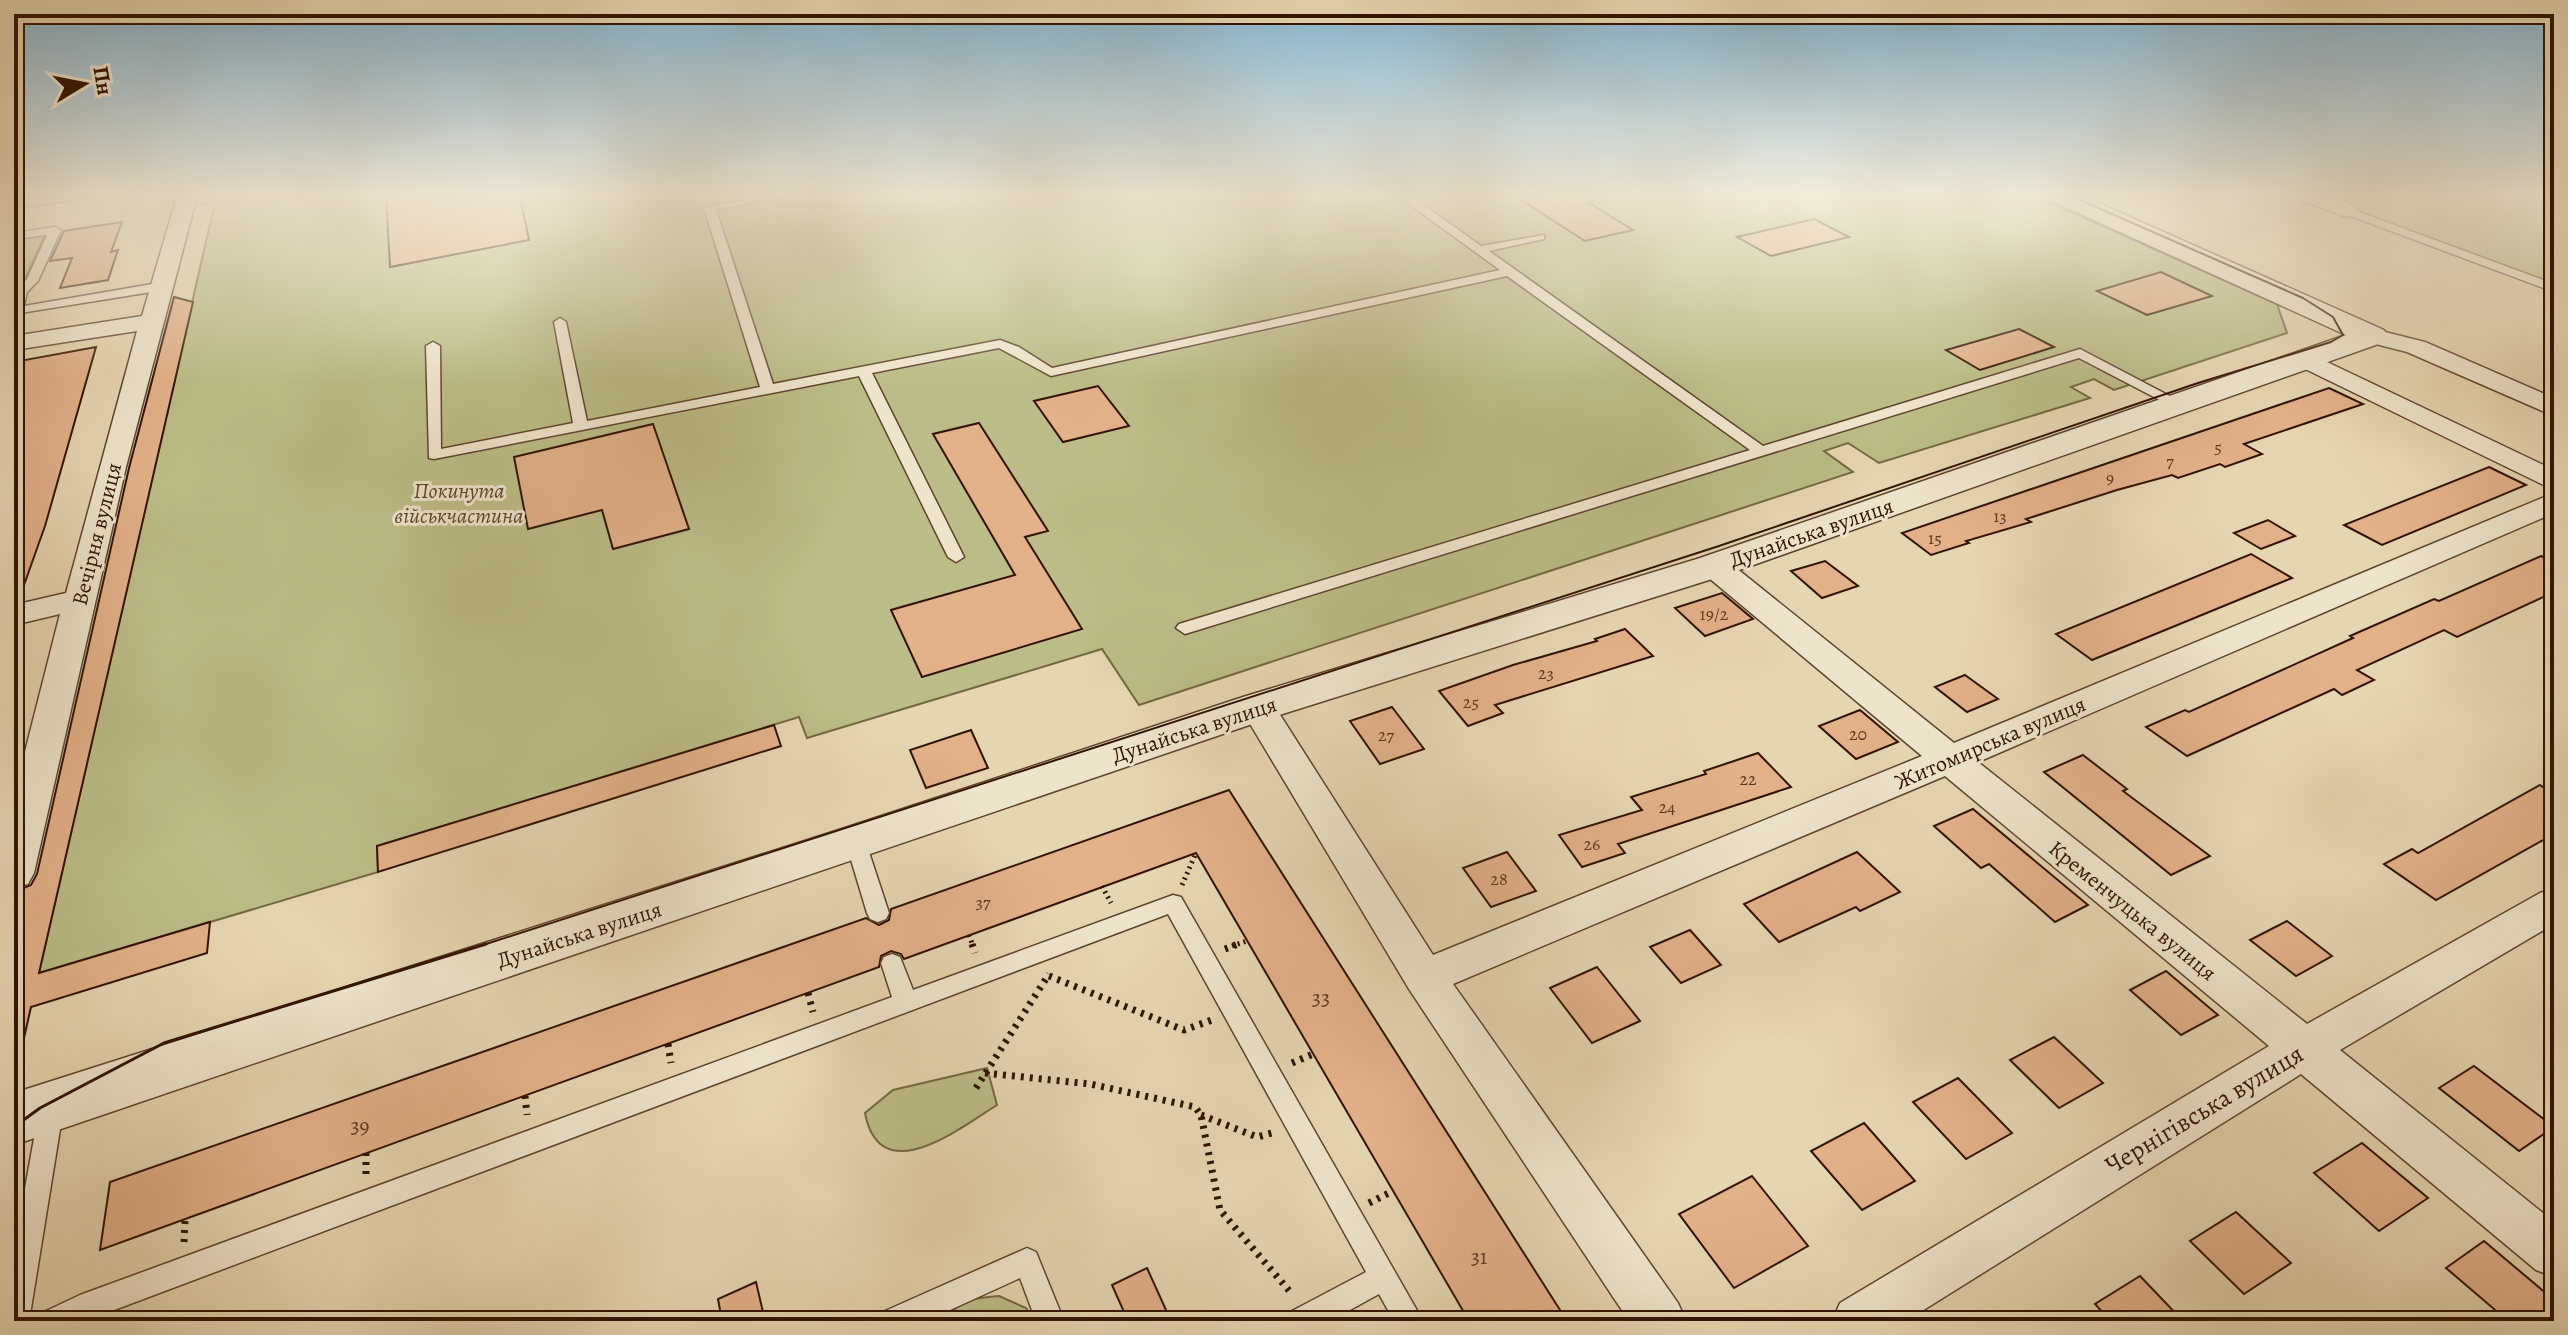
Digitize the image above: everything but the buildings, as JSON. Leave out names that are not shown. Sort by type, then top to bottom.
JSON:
[{"type":"street","name":"Вечірня вулиця","points":[[14,873],[79,600],[171,258]]},
{"type":"street","points":[[2200,258],[2373,336],[2416,347],[2554,408]]},
{"type":"street","points":[[14,343],[154,321]]},
{"type":"street","name":"Дунайська вулиця","points":[[33,1113],[856,843],[1258,707],[1714,566],[2373,336]]},
{"type":"street","points":[[2306,360],[2554,481]]},
{"type":"street","name":"Житомирська вулиця","points":[[1424,977],[2554,502]]},
{"type":"street","name":"Кременчуцька вулиця","points":[[1714,566],[2554,1253]]},
{"type":"street","points":[[14,615],[79,600]]},
{"type":"street","points":[[1258,707],[1424,977],[1660,1321]]},
{"type":"street","name":"Чернігівська вулиця","points":[[1858,1321],[2303,1049],[2554,904]]},
{"type":"lane","points":[[42,258],[32,281],[21,291],[16,311],[164,286]]},
{"type":"lane","points":[[726,258],[768,389]]},
{"type":"lane","points":[[1490,258],[1761,451]]},
{"type":"lane","points":[[2474,258],[2554,288]]},
{"type":"lane","points":[[433,346],[434,455],[1000,344],[1017,348],[1041,369],[1051,372],[1509,272]]},
{"type":"lane","points":[[560,322],[581,426]]},
{"type":"lane","points":[[1185,628],[2080,353],[2178,404]]},
{"type":"lane","points":[[864,371],[956,557]]},
{"type":"lane","points":[[856,843],[878,913]]},
{"type":"lane","points":[[56,1321],[80,1309],[1173,903],[1409,1321]]},
{"type":"lane","points":[[892,963],[905,1001]]},
{"type":"lane","points":[[15,1321],[33,1113]]},
{"type":"lane","points":[[895,1321],[1027,1261],[1050,1321]]},
{"type":"lane","points":[[1304,1320],[1384,1277]]},
{"type":"path","points":[[1173,903],[1196,853]]},
{"type":"path","points":[[1039,951],[1049,976],[1184,1030],[1235,1013]]},
{"type":"path","points":[[976,1088],[1049,976]]},
{"type":"path","points":[[985,1073],[1090,1084],[1195,1107],[1201,1115],[1207,1160],[1220,1210],[1287,1285],[1304,1320]]},
{"type":"path","points":[[1201,1115],[1257,1137],[1298,1125]]},
{"type":"green space","points":[[14,258],[34,258],[25,279],[14,280]]},
{"type":"green space","name":"Покинута військчастина","points":[[202,258],[2175,258],[2277,304],[2287,333],[2114,390],[2094,379],[2071,387],[2090,398],[1879,463],[1848,443],[1824,451],[1853,472],[1139,705],[1102,649],[807,738],[799,717],[377,846],[378,872],[39,973]]},
{"type":"green space","points":[[2476,258],[2554,258],[2554,290]]},
{"type":"green space","points":[[987,1068],[997,1105],[942,1139],[903,1151],[887,1148],[873,1136],[865,1113],[893,1090]]},
{"type":"green space","points":[[999,1296],[1026,1308],[1035,1321],[949,1321],[952,1313],[962,1304]]},
{"type":"tram line","points":[[480,946],[1719,546],[2198,383],[2331,342],[2343,335],[2333,317],[2303,298],[2213,258]]},
{"type":"tram line","points":[[14,1127],[40,1108],[164,1043],[486,944]]}]
